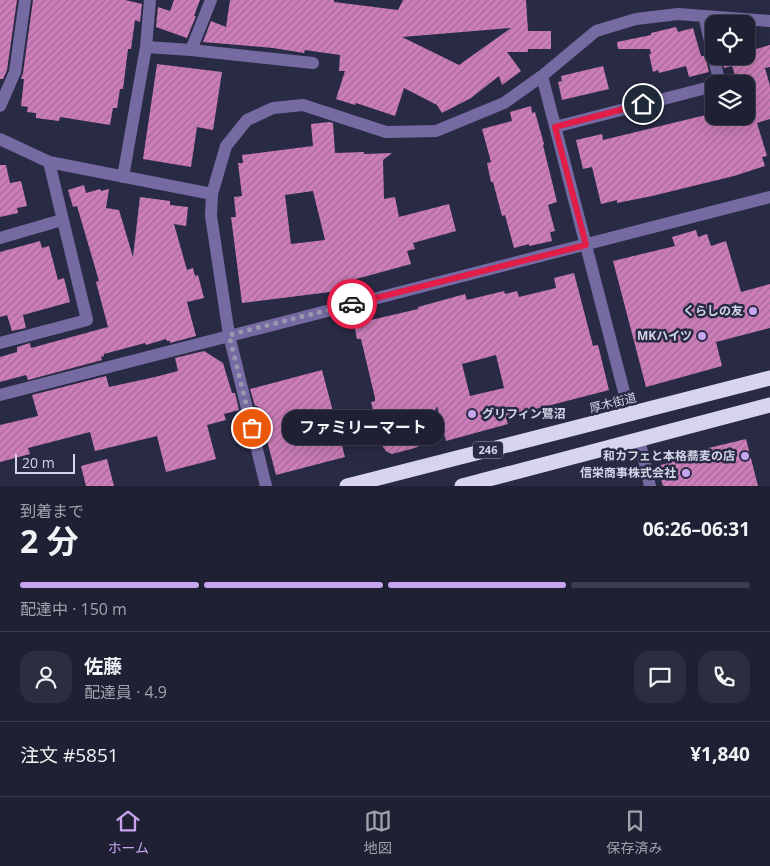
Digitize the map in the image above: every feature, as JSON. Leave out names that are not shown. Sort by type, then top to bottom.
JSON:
[{"type":"highway","name":"厚木街道","points":[[347,486],[770,378]]},
{"type":"highway","name":"246","points":[[462,486],[770,405]]},
{"type":"street","points":[[0,106],[15,72],[25,0]]},
{"type":"street","points":[[123,176],[146,47],[150,0]]},
{"type":"street","points":[[191,50],[211,0]]},
{"type":"street","points":[[266,486],[229,335],[211,216],[212,194],[226,146],[247,120],[273,108],[303,104],[386,132],[436,131],[504,103],[542,76],[596,31],[636,19],[678,14],[770,21]]},
{"type":"street","points":[[704,16],[718,75]]},
{"type":"street","points":[[146,47],[313,63]]},
{"type":"street","points":[[542,76],[630,415]]},
{"type":"street","points":[[555,127],[705,88]]},
{"type":"street","points":[[0,139],[49,162],[212,194]]},
{"type":"street","points":[[0,343],[87,320],[49,162]]},
{"type":"street","points":[[0,395],[770,197]]},
{"type":"street","points":[[0,238],[62,220]]},
{"type":"street","points":[[639,439],[650,486]]},
{"type":"building","points":[[0,0],[17,0],[7,70],[3,79],[0,79]]},
{"type":"building","points":[[33,0],[125,0],[142,4],[140,22],[135,20],[131,49],[128,49],[123,89],[120,89],[117,108],[113,108],[110,125],[60,117],[59,121],[36,118],[36,113],[27,112],[28,107],[21,106],[24,79],[21,79]]},
{"type":"building","points":[[174,0],[200,0],[187,38],[156,27],[158,7],[170,11]]},
{"type":"building","points":[[230,0],[334,0],[334,2],[398,10],[403,0],[526,0],[528,31],[551,31],[551,49],[528,49],[528,52],[507,52],[521,71],[502,85],[499,76],[471,98],[442,113],[437,105],[404,88],[395,116],[356,103],[355,105],[336,99],[345,71],[339,71],[340,55],[305,50],[304,53],[273,48],[203,42],[211,21],[226,27]],"holes":[[[511,28],[459,65],[402,37]]]},
{"type":"building","points":[[676,27],[678,32],[693,28],[701,56],[705,56],[705,65],[707,65],[709,72],[689,77],[686,66],[659,73],[658,70],[653,72],[649,54],[651,54],[650,49],[618,49],[617,42],[651,35],[651,33]]},
{"type":"building","points":[[770,45],[770,67],[765,68],[770,86],[770,119],[757,123],[767,156],[762,157],[765,166],[734,176],[652,196],[601,204],[592,167],[583,169],[576,140],[602,134],[603,140],[705,115],[705,125],[755,125],[755,75],[735,75],[732,66],[724,68],[724,65],[755,65],[755,49]]},
{"type":"building","points":[[157,64],[222,72],[213,130],[197,127],[191,167],[143,159]]},
{"type":"building","points":[[603,66],[609,89],[562,100],[558,82],[562,81],[561,76]]},
{"type":"building","points":[[531,106],[532,113],[535,112],[544,144],[557,202],[548,205],[555,231],[550,232],[552,241],[514,248],[505,215],[502,216],[493,182],[491,182],[487,163],[491,162],[482,129],[512,121],[510,112]]},
{"type":"building","points":[[333,123],[335,153],[392,153],[383,160],[384,199],[395,197],[399,217],[449,204],[456,231],[413,243],[415,249],[407,251],[411,264],[356,279],[358,289],[339,294],[338,291],[242,303],[231,217],[236,217],[234,197],[242,196],[238,163],[243,163],[242,155],[313,146],[311,124]],"holes":[[[313,191],[325,240],[291,244],[285,195]]]},
{"type":"building","points":[[0,165],[6,165],[10,183],[21,181],[27,206],[17,208],[18,213],[0,217]]},
{"type":"building","points":[[84,185],[86,193],[100,189],[101,191],[109,189],[106,208],[119,210],[133,257],[140,197],[170,201],[170,205],[188,207],[186,226],[174,224],[187,270],[193,268],[195,276],[198,275],[204,298],[187,302],[196,336],[170,343],[166,339],[146,345],[145,343],[104,354],[101,357],[102,360],[28,380],[26,375],[0,382],[0,357],[17,352],[17,347],[30,343],[31,348],[108,327],[96,282],[99,281],[77,206],[73,207],[68,190]]},
{"type":"building","points":[[696,230],[698,237],[707,234],[711,246],[726,241],[741,292],[770,284],[770,328],[716,342],[722,366],[646,387],[613,261],[675,246],[672,237]]},
{"type":"building","points":[[40,241],[42,248],[49,246],[58,280],[64,278],[70,302],[23,315],[26,328],[12,331],[7,315],[0,317],[0,252]]},
{"type":"building","points":[[574,273],[593,346],[598,345],[609,390],[528,411],[506,418],[508,424],[446,441],[437,406],[419,446],[392,454],[387,452],[383,447],[376,422],[371,402],[375,401],[375,398],[361,339],[357,339],[354,324],[418,309],[418,307],[465,294],[467,300],[504,291],[505,294],[517,291],[519,297],[556,288],[554,278]],"holes":[[[496,355],[504,388],[470,396],[462,364]]]},
{"type":"building","points":[[204,351],[223,363],[232,393],[235,393],[239,410],[224,414],[226,420],[207,425],[216,459],[166,472],[157,436],[95,451],[90,432],[28,448],[30,454],[0,462],[0,425],[38,416],[32,395],[106,376],[109,387],[155,377],[178,371],[175,358]]},
{"type":"building","points":[[322,370],[345,457],[276,475],[258,406],[255,406],[250,389]]},
{"type":"building","points":[[746,439],[758,486],[663,486],[657,466],[672,462],[671,457]]},
{"type":"building","points":[[107,459],[114,486],[86,486],[81,466]]},
{"type":"way so far","points":[[252,428],[229,335],[352,304]]},
{"type":"place","name":"くらしの友","points":[[753,311]]},
{"type":"place","name":"MKハイツ","points":[[702,336]]},
{"type":"place","name":"グリフィン鷺沼","points":[[472,414]]},
{"type":"place","name":"ファミリーマート","points":[[252,428]]},
{"type":"place","name":"和カフェと本格蕎麦の店","points":[[745,456]]},
{"type":"place","name":"信栄商事株式会社","points":[[686,473]]},
{"type":"route","points":[[352,304],[586,245],[555,127],[643,104]]}]
